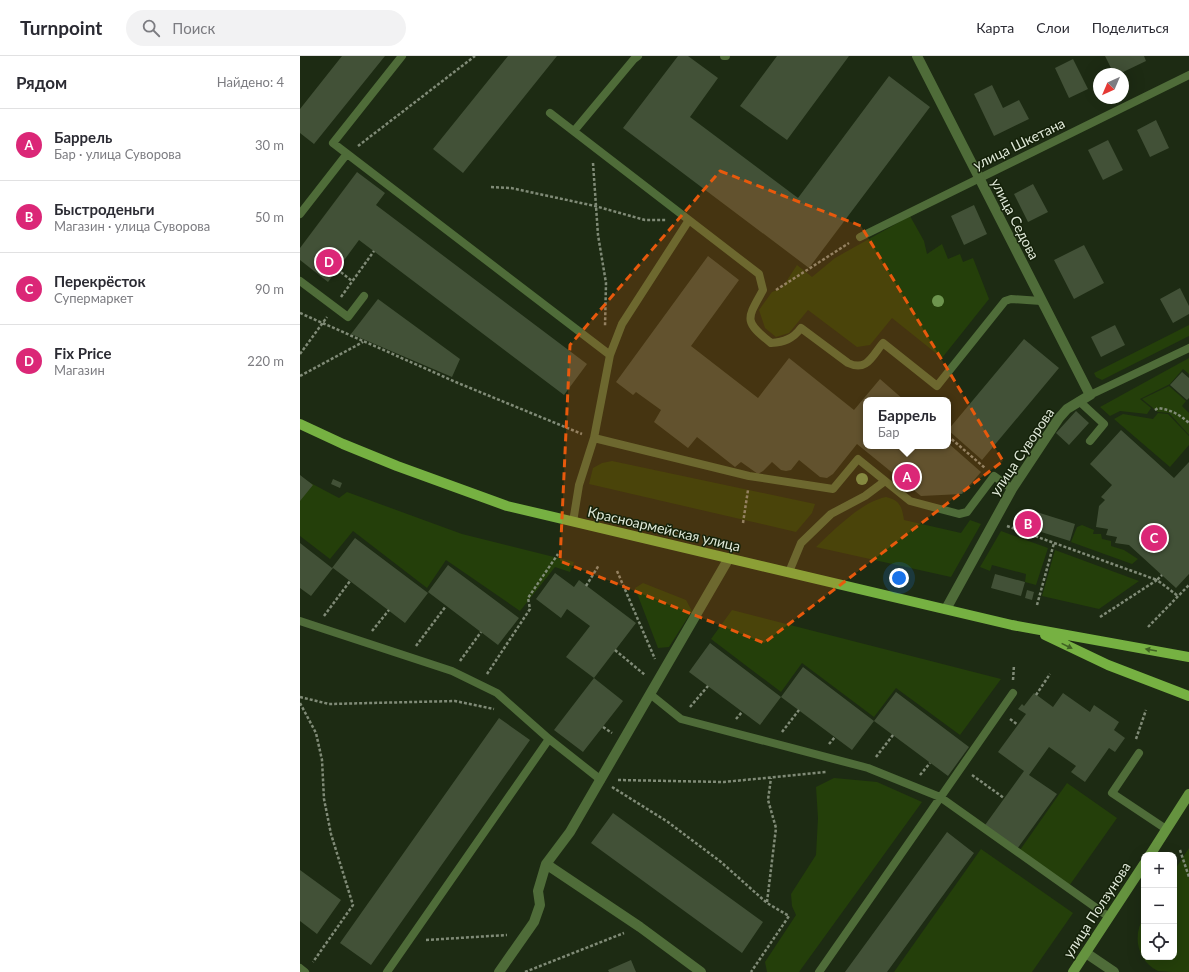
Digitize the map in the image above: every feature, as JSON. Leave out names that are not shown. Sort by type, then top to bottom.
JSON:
[{"type":"main road","name":"Красноармейская улица","points":[[300,424],[343,444],[474,495],[507,506],[1032,629],[1189,657]]},
{"type":"main road","name":"Красноармейская улица","points":[[1032,629],[1108,665],[1185,694]]},
{"type":"main road","points":[[1185,694],[1189,702]]},
{"type":"main road","name":"улица Ползунова","points":[[1152,852],[1189,794]]},
{"type":"main road","name":"улица Ползунова","points":[[1073,972],[1141,869]]},
{"type":"street","name":"улица Седова","points":[[917,56],[978,179],[1090,395]]},
{"type":"street","name":"улица Суворова","points":[[946,609],[993,521],[1012,489],[1059,418],[1090,395]]},
{"type":"street","points":[[499,972],[534,922],[540,906],[538,891],[546,864],[570,832],[601,780],[728,558]]},
{"type":"street","points":[[546,864],[640,927],[701,972]]},
{"type":"street","points":[[1086,953],[1114,972]]},
{"type":"lane","points":[[402,56],[334,143],[346,155],[610,354]]},
{"type":"lane","points":[[574,131],[638,56]]},
{"type":"lane","name":"улица Шкетана","points":[[860,237],[1189,76]]},
{"type":"lane","points":[[550,112],[758,274],[763,290],[750,315],[750,322],[755,330],[771,343],[781,342],[792,338],[801,328],[848,363],[856,367],[863,366],[883,343],[937,386],[1005,301],[1011,299],[1041,301]]},
{"type":"lane","points":[[301,210],[346,155]]},
{"type":"lane","points":[[573,522],[579,485],[594,438],[610,354],[622,324],[689,220]]},
{"type":"lane","points":[[300,280],[348,317],[364,296]]},
{"type":"lane","name":"улица Суворова","points":[[1090,395],[1189,348]]},
{"type":"lane","points":[[1080,401],[1104,424],[1090,441]]},
{"type":"lane","points":[[594,438],[749,476],[833,489],[858,459],[910,501],[959,514],[966,512],[994,476],[1012,489]]},
{"type":"lane","points":[[789,572],[801,543],[831,514],[865,496],[885,481]]},
{"type":"lane","points":[[300,621],[452,671],[497,693],[549,739],[601,780]]},
{"type":"lane","points":[[819,972],[1013,693]]},
{"type":"lane","points":[[650,694],[681,719],[868,768],[940,797],[1109,917]]},
{"type":"lane","points":[[387,972],[549,739]]},
{"type":"lane","points":[[1139,752],[1112,793],[1166,829]]},
{"type":"lane","points":[[300,968],[308,969]]},
{"type":"path","points":[[346,155],[475,56]]},
{"type":"path","points":[[592,146],[595,206],[606,283],[606,322],[600,347]]},
{"type":"path","points":[[491,187],[511,188],[595,206],[645,220],[689,220]]},
{"type":"path","points":[[772,292],[860,237]]},
{"type":"path","points":[[337,269],[352,281]]},
{"type":"path","points":[[300,313],[364,342],[594,438]]},
{"type":"path","points":[[300,376],[364,342]]},
{"type":"path","points":[[1155,410],[1158,408],[1169,410],[1179,414],[1189,423]]},
{"type":"path","points":[[951,439],[994,476]]},
{"type":"path","points":[[743,523],[749,476]]},
{"type":"path","points":[[993,521],[1157,580],[1178,596]]},
{"type":"path","points":[[1037,605],[1054,543]]},
{"type":"path","points":[[480,685],[530,609],[528,598],[558,554]]},
{"type":"path","points":[[586,586],[599,566]]},
{"type":"path","points":[[617,571],[661,674]]},
{"type":"path","points":[[1100,617],[1157,580],[1162,575]]},
{"type":"path","points":[[316,626],[350,581]]},
{"type":"path","points":[[1148,627],[1189,584]]},
{"type":"path","points":[[408,657],[446,606]]},
{"type":"path","points":[[364,642],[389,610]]},
{"type":"path","points":[[452,671],[481,632]]},
{"type":"path","points":[[615,650],[656,684]]},
{"type":"path","points":[[1036,694],[1050,674]]},
{"type":"path","points":[[681,719],[708,686]]},
{"type":"path","points":[[300,697],[329,704],[455,701],[497,710]]},
{"type":"path","points":[[300,703],[316,734],[322,760],[324,799],[330,834],[353,905],[308,969]]},
{"type":"path","points":[[774,743],[799,710]]},
{"type":"path","points":[[1139,752],[1136,740],[1146,710]]},
{"type":"path","points":[[868,768],[893,735]]},
{"type":"path","points":[[962,767],[1004,798]]},
{"type":"path","points":[[601,780],[724,782],[831,772]]},
{"type":"path","points":[[766,902],[776,828],[768,800],[771,778]]},
{"type":"path","points":[[601,780],[668,822],[721,862],[766,902],[789,916],[753,971]]},
{"type":"path","points":[[1180,850],[1189,876]]},
{"type":"path","points":[[525,972],[640,927]]},
{"type":"path","points":[[408,941],[513,934]]},
{"type":"highlighted area","points":[[720,171],[861,226],[1003,461],[764,643],[560,561],[570,345]]},
{"type":"green space","points":[[910,216],[924,241],[927,254],[942,244],[948,259],[960,254],[963,262],[973,258],[989,299],[942,358],[892,318],[870,345],[857,347],[808,310],[789,333],[776,337],[765,328],[759,310],[772,292],[782,288],[797,265],[812,277],[835,258]]},
{"type":"green space","points":[[1189,325],[1189,336],[1102,380],[1096,377],[1094,373]]},
{"type":"green space","points":[[1189,358],[1189,374],[1183,369],[1170,384],[1140,399],[1151,408],[1147,414],[1120,411],[1110,416],[1100,407]]},
{"type":"green space","points":[[1169,386],[1186,401],[1182,406],[1189,413],[1189,435],[1169,413],[1158,412],[1142,399]]},
{"type":"green space","points":[[1158,413],[1168,414],[1189,436],[1189,445],[1170,467],[1114,419],[1123,414],[1153,419]]},
{"type":"green space","points":[[612,461],[815,504],[812,513],[796,532],[589,484],[593,468],[602,463]]},
{"type":"green space","points":[[303,479],[339,498],[347,492],[462,534],[574,562],[570,572],[555,567],[520,611],[446,560],[427,588],[353,531],[330,559],[300,536],[300,482]]},
{"type":"green space","points":[[886,497],[891,498],[900,505],[904,520],[961,533],[970,520],[981,524],[951,577],[816,547],[848,518],[867,505]]},
{"type":"green space","points":[[1082,525],[1094,530],[1093,534],[1101,534],[1102,539],[1111,541],[1111,546],[1124,550],[1138,559],[1132,564],[1071,542],[1077,527]]},
{"type":"green space","points":[[1001,531],[1048,548],[1036,585],[1025,582],[1026,574],[992,565],[990,571],[980,567]]},
{"type":"green space","points":[[1055,550],[1139,581],[1099,609],[1042,596]]},
{"type":"green space","points":[[643,583],[686,600],[692,611],[669,647],[658,648],[635,588]]},
{"type":"green space","points":[[732,610],[1001,679],[960,735],[896,688],[874,717],[802,663],[781,692],[711,639]]},
{"type":"green space","points":[[834,778],[877,782],[922,802],[799,972],[767,972],[765,962],[796,915],[792,906],[791,894],[816,855],[818,818],[816,787]]},
{"type":"green space","points":[[1067,783],[1117,818],[1069,886],[1020,850]]},
{"type":"green space","points":[[1189,848],[1189,972],[1158,971],[1151,967],[1144,960],[1177,960],[1177,866]]},
{"type":"green space","points":[[981,849],[1073,913],[1032,972],[894,972]]},
{"type":"green space","points":[[1141,922],[1141,954],[1138,939]]},
{"type":"building","points":[[342,56],[385,56],[314,144],[300,133],[300,109]]},
{"type":"building","points":[[508,56],[557,56],[463,173],[433,149]]},
{"type":"building","points":[[678,56],[688,56],[718,78],[690,117],[798,198],[889,76],[930,107],[809,268],[623,128]]},
{"type":"building","points":[[777,56],[849,56],[787,140],[740,106]]},
{"type":"building","points":[[1105,56],[1144,56],[1146,61],[1129,69],[1111,68]]},
{"type":"building","points":[[1073,59],[1088,89],[1069,98],[1055,68]]},
{"type":"building","points":[[992,85],[1003,108],[1019,100],[1029,119],[994,136],[974,94]]},
{"type":"building","points":[[1156,120],[1169,148],[1150,157],[1137,130]]},
{"type":"building","points":[[1108,140],[1123,170],[1103,180],[1088,150]]},
{"type":"building","points":[[357,172],[385,193],[376,205],[587,364],[564,395],[359,240],[328,282],[300,260],[300,248]]},
{"type":"building","points":[[1033,184],[1048,212],[1028,222],[1014,194]]},
{"type":"building","points":[[974,205],[987,234],[964,245],[951,216]]},
{"type":"building","points":[[1084,245],[1104,283],[1074,299],[1054,260]]},
{"type":"building","points":[[708,256],[739,280],[691,346],[758,398],[789,358],[854,410],[863,399],[863,449],[857,444],[833,474],[827,478],[820,477],[799,460],[791,470],[781,470],[772,462],[758,474],[741,462],[735,467],[697,437],[688,448],[654,422],[661,410],[636,392],[633,395],[616,382]]},
{"type":"building","points":[[1180,288],[1189,306],[1189,314],[1173,323],[1160,299]]},
{"type":"building","points":[[378,299],[460,359],[452,377],[351,334]]},
{"type":"building","points":[[1115,325],[1125,345],[1101,357],[1091,337]]},
{"type":"building","points":[[1024,339],[1059,368],[982,460],[951,433],[951,426]]},
{"type":"building","points":[[1182,372],[1189,378],[1189,398],[1187,400],[1170,385]]},
{"type":"building","points":[[880,379],[901,397],[865,397]]},
{"type":"building","points":[[1076,411],[1089,423],[1069,445],[1056,433]]},
{"type":"building","points":[[1121,430],[1174,478],[1189,462],[1189,574],[1176,588],[1129,545],[1115,543],[1117,537],[1106,535],[1108,529],[1096,527],[1099,506],[1105,500],[1101,497],[1112,485],[1090,464]]},
{"type":"building","points":[[951,446],[981,472],[962,494],[921,496],[863,449],[951,449]]},
{"type":"building","points":[[300,475],[313,485],[300,501]]},
{"type":"building","points":[[333,479],[342,483],[340,488],[331,484]]},
{"type":"building","points":[[1027,509],[1075,524],[1070,541],[1022,526]]},
{"type":"building","points":[[355,538],[428,593],[405,623],[333,568],[311,596],[300,588],[300,543],[332,568]]},
{"type":"building","points":[[448,565],[519,618],[498,645],[428,592]]},
{"type":"building","points":[[555,573],[574,587],[579,580],[636,623],[594,678],[566,657],[590,626],[567,609],[561,618],[536,599]]},
{"type":"building","points":[[995,574],[1025,582],[1021,596],[991,588]]},
{"type":"building","points":[[1027,590],[1034,592],[1032,600],[1025,598]]},
{"type":"building","points":[[710,643],[781,697],[760,725],[689,672]]},
{"type":"building","points":[[803,667],[874,721],[852,750],[781,697]]},
{"type":"building","points":[[594,678],[623,701],[583,752],[554,730]]},
{"type":"building","points":[[896,692],[969,747],[948,776],[874,721]]},
{"type":"building","points":[[1034,693],[1053,707],[1063,693],[1090,712],[1094,705],[1119,722],[1114,730],[1125,738],[1115,752],[1109,748],[1085,782],[1071,772],[1076,766],[1049,747],[1029,775],[1057,794],[1017,849],[985,825],[1024,771],[998,752],[1026,714],[1018,709],[1022,704],[1024,706]]},
{"type":"building","points":[[499,718],[530,740],[371,965],[340,943]]},
{"type":"building","points":[[613,813],[763,922],[742,953],[591,843]]},
{"type":"building","points":[[947,832],[974,853],[887,972],[845,972]]},
{"type":"building","points":[[300,870],[341,900],[317,934],[300,921]]},
{"type":"building","points":[[631,960],[636,972],[609,972],[608,970]]},
{"type":"place","name":"Fix Price","points":[[329,262]]},
{"type":"place","name":"Баррель","points":[[907,477]]},
{"type":"place","name":"Быстроденьги","points":[[1028,524]]},
{"type":"place","name":"Перекрёсток","points":[[1154,538]]}]
